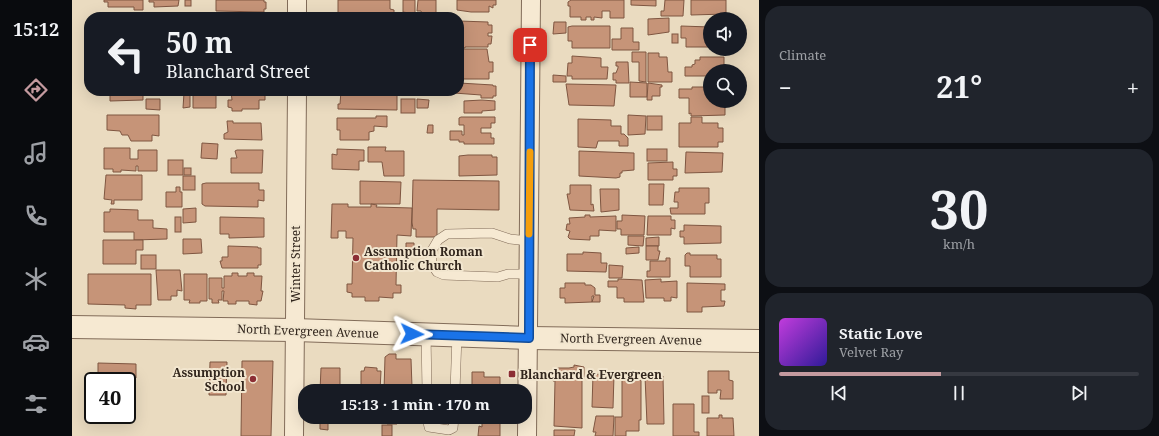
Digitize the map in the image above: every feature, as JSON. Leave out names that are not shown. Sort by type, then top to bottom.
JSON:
[{"type":"street","points":[[297,0],[297,12]]},
{"type":"street","points":[[527,436],[531,0]]},
{"type":"street","name":"Winter Street","points":[[294,436],[296,96]]},
{"type":"street","name":"North Evergreen Avenue","points":[[72,327],[295,330],[529,338],[759,341]]},
{"type":"lane","points":[[529,241],[508,239],[492,234],[447,234],[438,240],[431,252],[432,265],[437,272],[444,275],[498,277],[506,275],[529,274]]},
{"type":"lane","points":[[426,334],[427,384]]},
{"type":"lane","points":[[455,384],[457,335]]},
{"type":"lane","points":[[428,424],[429,427],[449,430],[453,428],[453,424]]},
{"type":"building","points":[[104,0],[143,0],[143,10],[134,10],[134,7],[108,7],[108,2],[104,2]]},
{"type":"building","points":[[149,0],[179,0],[178,6],[154,7],[154,2],[149,2]]},
{"type":"building","points":[[185,0],[191,0],[191,6],[185,6]]},
{"type":"building","points":[[216,0],[264,0],[264,2],[266,2],[266,9],[264,9],[264,12],[216,11]]},
{"type":"building","points":[[338,0],[390,0],[390,9],[394,10],[394,12],[338,12]]},
{"type":"building","points":[[403,0],[415,0],[415,12],[403,12]]},
{"type":"building","points":[[418,0],[436,0],[436,12],[417,11]]},
{"type":"building","points":[[457,0],[496,0],[496,5],[493,5],[493,8],[489,6],[489,12],[471,12],[457,10]]},
{"type":"building","points":[[571,0],[624,0],[624,18],[610,18],[610,11],[602,11],[602,18],[594,17],[594,20],[591,20],[591,17],[586,17],[586,20],[581,20],[581,17],[570,17],[570,6],[568,6],[568,2]]},
{"type":"building","points":[[631,0],[656,0],[656,6],[631,5]]},
{"type":"building","points":[[665,0],[684,0],[683,16],[661,16],[661,11],[664,11]]},
{"type":"building","points":[[691,0],[726,0],[726,12],[703,12],[703,15],[691,15]]},
{"type":"building","points":[[669,18],[669,32],[648,35],[648,19]]},
{"type":"building","points":[[464,21],[488,22],[488,25],[492,25],[492,33],[488,33],[488,36],[492,36],[491,44],[488,44],[488,47],[465,48]]},
{"type":"building","points":[[554,22],[566,22],[566,33],[553,34]]},
{"type":"building","points":[[610,26],[610,48],[572,48],[572,41],[568,41],[568,27]]},
{"type":"building","points":[[681,26],[703,27],[703,47],[686,47],[686,38],[681,38]]},
{"type":"building","points":[[621,28],[633,28],[633,42],[639,42],[639,50],[612,50],[612,39],[621,39]]},
{"type":"building","points":[[672,34],[678,34],[678,43],[672,43]]},
{"type":"building","points":[[464,49],[487,49],[489,62],[493,62],[493,72],[489,72],[489,79],[464,79]]},
{"type":"building","points":[[632,52],[646,52],[646,82],[639,81],[639,62],[632,62]]},
{"type":"building","points":[[648,53],[659,53],[659,57],[667,57],[668,72],[672,72],[672,82],[648,82]]},
{"type":"building","points":[[572,56],[601,58],[601,67],[608,67],[607,79],[572,79],[572,76],[567,76],[568,63],[572,63]]},
{"type":"building","points":[[700,57],[724,57],[724,64],[703,64],[703,76],[685,76],[685,67],[692,67],[692,65],[695,64],[695,60],[700,60]]},
{"type":"building","points":[[616,62],[628,62],[629,83],[616,83],[616,80],[613,80],[613,73],[616,73],[618,68],[618,66],[616,66]]},
{"type":"building","points":[[553,75],[566,76],[566,82],[553,82]]},
{"type":"building","points":[[630,82],[647,83],[647,97],[630,97]]},
{"type":"building","points":[[464,83],[496,86],[496,96],[493,96],[493,98],[481,98],[481,95],[464,94]]},
{"type":"building","points":[[648,83],[662,85],[662,87],[660,87],[660,96],[652,96],[652,100],[647,100]]},
{"type":"building","points":[[566,84],[616,85],[614,106],[569,105]]},
{"type":"building","points":[[692,87],[703,87],[703,108],[725,108],[725,115],[691,116],[691,113],[689,114],[689,98],[679,98],[679,89],[692,89]]},
{"type":"building","points":[[110,96],[143,96],[143,100],[110,101]]},
{"type":"building","points":[[184,96],[190,96],[190,107],[183,108]]},
{"type":"building","points":[[193,96],[216,96],[216,108],[193,108]]},
{"type":"building","points":[[232,96],[265,96],[265,100],[259,100],[259,109],[242,109],[242,111],[232,111],[232,108],[228,107],[228,100],[232,100]]},
{"type":"building","points":[[341,96],[397,96],[397,110],[338,109],[338,104],[340,104]]},
{"type":"building","points":[[146,99],[160,99],[160,110],[146,109]]},
{"type":"building","points":[[401,99],[415,99],[415,113],[401,113]]},
{"type":"building","points":[[417,99],[429,100],[428,108],[417,108]]},
{"type":"building","points":[[464,101],[495,101],[495,110],[482,111],[482,113],[464,113]]},
{"type":"building","points":[[107,115],[159,115],[159,136],[152,135],[152,141],[131,141],[128,135],[122,135],[120,131],[107,130]]},
{"type":"building","points":[[628,115],[646,116],[645,134],[628,135]]},
{"type":"building","points":[[376,116],[387,116],[387,127],[374,126],[374,131],[369,132],[369,140],[340,140],[340,130],[337,130],[337,118],[376,118]]},
{"type":"building","points":[[647,116],[662,116],[662,130],[647,130]]},
{"type":"building","points":[[495,117],[495,123],[491,123],[491,128],[481,128],[481,133],[491,133],[491,138],[494,138],[494,144],[464,144],[464,142],[459,142],[459,140],[450,140],[450,131],[462,131],[462,135],[464,135],[464,125],[459,125],[459,118]]},
{"type":"building","points":[[691,117],[702,117],[702,123],[718,123],[718,128],[723,128],[723,142],[718,142],[718,147],[679,147],[679,123],[691,123]]},
{"type":"building","points":[[578,119],[611,120],[611,126],[621,126],[621,134],[624,134],[628,138],[628,146],[619,146],[619,141],[598,141],[596,148],[578,147]]},
{"type":"building","points":[[227,121],[233,121],[233,123],[261,123],[262,140],[224,139],[224,134],[228,132]]},
{"type":"building","points":[[428,125],[433,125],[433,133],[427,133]]},
{"type":"building","points":[[202,143],[218,144],[217,159],[201,158]]},
{"type":"building","points":[[368,147],[386,147],[385,151],[404,151],[404,176],[384,176],[382,162],[368,162]]},
{"type":"building","points":[[104,148],[130,148],[130,159],[138,159],[138,150],[157,150],[157,171],[138,171],[138,166],[136,166],[136,171],[121,170],[121,172],[113,172],[113,169],[104,169]]},
{"type":"building","points":[[337,149],[364,150],[364,161],[359,161],[359,170],[332,169],[332,154],[337,155]]},
{"type":"building","points":[[647,149],[667,149],[667,161],[647,161]]},
{"type":"building","points":[[263,150],[262,173],[231,173],[231,158],[237,158],[235,151]]},
{"type":"building","points":[[579,151],[634,153],[634,170],[622,171],[622,173],[620,173],[620,177],[616,178],[579,176]]},
{"type":"building","points":[[686,152],[723,153],[722,172],[685,173]]},
{"type":"building","points":[[492,155],[492,157],[497,157],[497,175],[459,176],[459,156]]},
{"type":"building","points":[[168,160],[183,160],[183,175],[168,175]]},
{"type":"building","points":[[673,162],[673,169],[677,169],[677,176],[673,176],[673,180],[648,180],[648,163]]},
{"type":"building","points":[[184,168],[191,168],[191,175],[184,175]]},
{"type":"building","points":[[106,175],[142,175],[142,200],[114,200],[114,204],[111,204],[112,200],[104,199]]},
{"type":"building","points":[[183,176],[195,176],[195,190],[183,190]]},
{"type":"building","points":[[413,180],[499,181],[499,210],[437,209],[437,237],[416,237],[416,229],[413,229],[412,222]]},
{"type":"building","points":[[360,181],[401,182],[400,204],[360,204]]},
{"type":"building","points":[[259,183],[259,190],[264,190],[264,201],[258,200],[258,207],[205,206],[202,204],[202,184]]},
{"type":"building","points":[[649,184],[664,184],[663,205],[649,205]]},
{"type":"building","points":[[570,185],[591,185],[591,205],[593,204],[594,211],[570,210],[567,194],[570,194]]},
{"type":"building","points":[[176,187],[180,187],[180,192],[182,192],[182,207],[166,207],[166,192],[176,192]]},
{"type":"building","points":[[679,188],[709,188],[709,203],[705,203],[705,214],[671,214],[670,208],[678,208],[678,202],[674,202],[675,192],[679,192]]},
{"type":"building","points":[[600,189],[619,189],[619,210],[601,212]]},
{"type":"building","points":[[332,204],[348,204],[348,207],[371,207],[371,204],[377,205],[376,207],[412,208],[411,236],[397,235],[396,285],[401,285],[401,293],[393,293],[393,298],[379,297],[379,301],[365,301],[365,297],[352,297],[352,293],[347,292],[347,284],[352,284],[353,238],[346,238],[346,231],[338,231],[338,238],[331,238]]},
{"type":"building","points":[[196,208],[196,222],[183,223],[183,209]]},
{"type":"building","points":[[110,209],[138,210],[138,220],[153,220],[153,228],[167,229],[167,239],[134,240],[134,232],[104,232],[104,212],[110,212]]},
{"type":"building","points":[[585,215],[590,215],[590,217],[616,216],[616,231],[599,230],[599,236],[590,236],[590,240],[570,239],[568,237],[570,231],[566,230],[567,224],[570,224],[569,218],[585,217]]},
{"type":"building","points":[[622,215],[645,216],[644,235],[621,235],[621,229],[617,229],[617,221],[622,221]]},
{"type":"building","points":[[648,216],[671,216],[671,220],[675,220],[675,229],[671,228],[671,235],[647,235]]},
{"type":"building","points":[[175,217],[181,217],[181,232],[175,232]]},
{"type":"building","points":[[220,217],[264,218],[264,237],[229,238],[229,234],[220,234]]},
{"type":"building","points":[[684,225],[721,226],[721,243],[684,244],[684,237],[680,237],[680,231],[684,231]]},
{"type":"building","points":[[628,236],[644,236],[643,246],[628,245]]},
{"type":"building","points":[[659,237],[659,246],[646,246],[646,238]]},
{"type":"building","points":[[183,239],[201,239],[202,253],[183,254]]},
{"type":"building","points":[[103,240],[143,240],[143,250],[136,250],[136,264],[103,264]]},
{"type":"building","points":[[406,243],[414,243],[414,255],[406,256]]},
{"type":"building","points":[[228,246],[261,248],[261,265],[258,265],[258,268],[222,268],[220,261],[222,261],[222,257],[228,257]]},
{"type":"building","points":[[646,246],[658,246],[658,251],[660,251],[658,260],[646,260]]},
{"type":"building","points":[[639,247],[639,253],[626,254],[626,248]]},
{"type":"building","points":[[583,252],[601,253],[601,263],[607,263],[606,272],[567,271],[567,254],[583,254]]},
{"type":"building","points":[[690,253],[690,255],[717,255],[717,259],[721,259],[721,277],[690,277],[690,266],[685,266],[685,255]]},
{"type":"building","points":[[141,255],[156,255],[156,269],[141,269]]},
{"type":"building","points":[[666,258],[670,258],[670,277],[647,277],[647,271],[650,271],[650,261],[666,261]]},
{"type":"building","points":[[609,265],[623,266],[622,278],[609,278]]},
{"type":"building","points":[[156,270],[180,270],[182,291],[177,290],[177,296],[171,296],[171,300],[158,300]]},
{"type":"building","points":[[232,273],[238,273],[238,276],[247,276],[247,273],[254,273],[254,276],[262,276],[261,291],[263,291],[261,301],[257,301],[257,305],[249,304],[249,301],[236,301],[236,304],[228,304],[228,301],[223,301],[224,291],[222,291],[222,300],[218,300],[219,303],[212,303],[212,299],[209,299],[209,278],[222,278],[222,288],[224,288],[224,276],[232,276]]},
{"type":"building","points":[[88,274],[151,274],[151,305],[136,305],[136,309],[125,308],[125,305],[88,304]]},
{"type":"building","points":[[184,274],[207,274],[207,301],[200,301],[200,303],[189,303],[190,300],[184,300]]},
{"type":"building","points":[[618,279],[642,280],[644,302],[624,302],[624,298],[617,298],[617,287],[608,287],[608,281],[618,281]]},
{"type":"building","points":[[661,279],[661,282],[677,281],[677,298],[671,297],[671,301],[664,301],[664,298],[646,298],[645,280]]},
{"type":"building","points":[[565,283],[585,283],[585,285],[591,285],[595,288],[595,295],[600,295],[600,302],[565,303],[565,298],[560,298],[560,288],[565,288]]},
{"type":"building","points":[[687,283],[725,284],[725,290],[721,290],[721,301],[725,301],[724,306],[702,307],[702,312],[687,312]]},
{"type":"building","points":[[389,354],[396,354],[396,359],[411,359],[412,384],[384,384],[385,357]]},
{"type":"building","points":[[242,361],[273,361],[271,436],[241,436]]},
{"type":"building","points":[[210,362],[227,362],[226,395],[209,395]]},
{"type":"building","points":[[98,363],[136,364],[136,372],[98,372]]},
{"type":"building","points":[[574,365],[584,367],[584,379],[582,379],[582,428],[554,426],[555,381],[553,381],[555,368],[569,368],[574,367]]},
{"type":"building","points":[[365,367],[377,368],[377,371],[381,371],[380,384],[361,384],[361,371],[364,371]]},
{"type":"building","points":[[321,368],[340,368],[340,384],[320,384]]},
{"type":"building","points":[[708,371],[729,371],[729,380],[733,381],[733,399],[720,399],[721,390],[717,390],[717,393],[708,393]]},
{"type":"building","points":[[472,372],[484,372],[484,377],[500,377],[500,384],[472,384]]},
{"type":"building","points":[[650,372],[659,372],[659,376],[663,376],[664,424],[647,424],[645,376],[650,376]]},
{"type":"building","points":[[593,374],[614,375],[613,408],[592,407]]},
{"type":"building","points":[[622,375],[636,375],[636,380],[641,380],[641,420],[639,420],[639,431],[626,431],[626,436],[615,436],[615,417],[622,417]]},
{"type":"building","points":[[702,396],[709,396],[709,413],[702,413]]},
{"type":"building","points":[[673,404],[694,404],[694,432],[699,432],[699,436],[673,436]]},
{"type":"building","points":[[719,415],[722,415],[722,418],[733,418],[734,436],[707,436],[707,418],[719,418]]},
{"type":"building","points":[[596,416],[614,416],[613,436],[595,436],[596,432],[593,432]]},
{"type":"building","points":[[320,424],[328,424],[328,430],[320,429]]},
{"type":"building","points":[[482,424],[500,424],[500,436],[478,436],[479,426],[482,427]]},
{"type":"building","points":[[382,425],[392,425],[392,436],[382,436]]},
{"type":"building","points":[[554,430],[575,430],[574,436],[554,436]]},
{"type":"slow traffic","points":[[529,234],[530,152]]},
{"type":"place","name":"Assumption Roman Catholic Church","points":[[356,258]]},
{"type":"place","name":"Blanchard & Evergreen","points":[[512,374]]},
{"type":"place","name":"Assumption School","points":[[253,379]]},
{"type":"route","points":[[412,334],[529,338],[530,45]]}]
